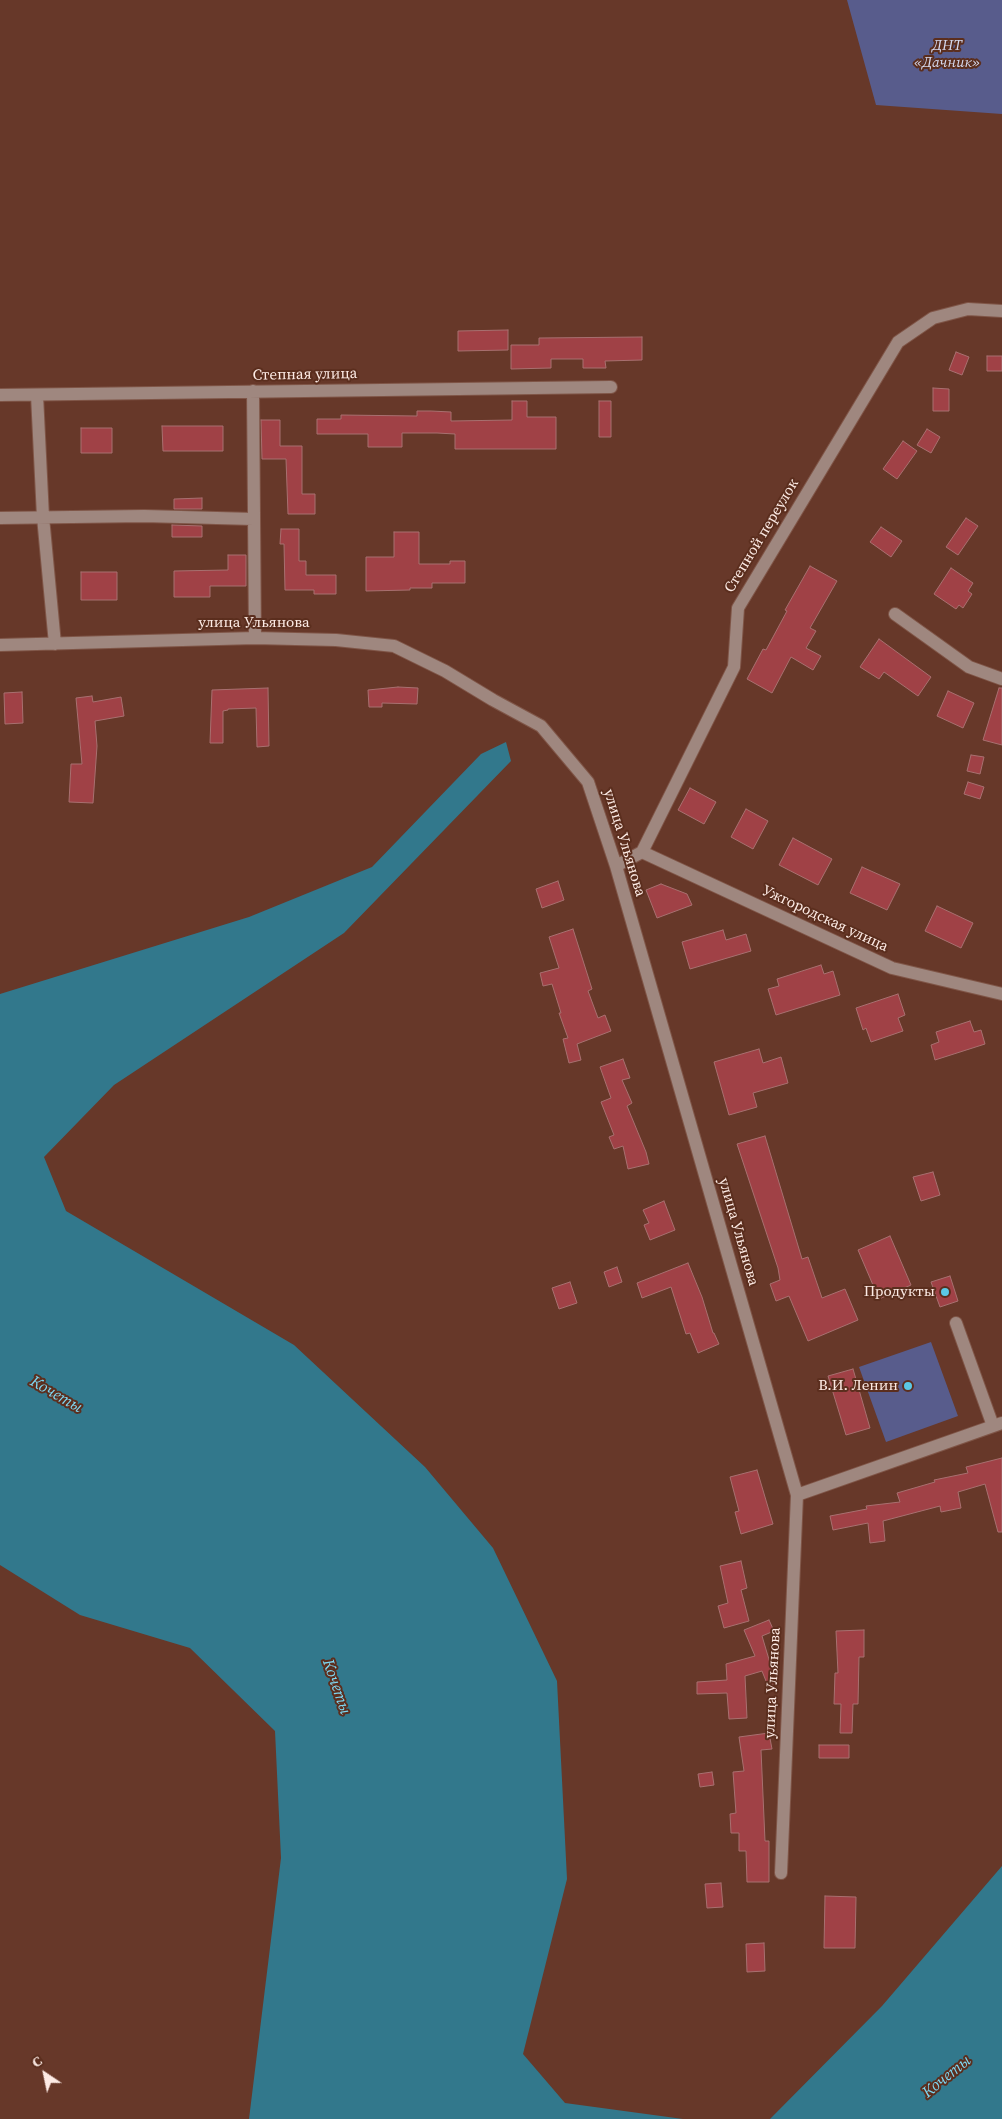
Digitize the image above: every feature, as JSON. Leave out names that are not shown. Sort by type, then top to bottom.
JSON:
[{"type":"street","name":"Степной переулок","points":[[642,852],[734,667],[738,608],[898,342],[933,318],[968,309],[1002,310]]},
{"type":"street","name":"Степная улица","points":[[0,396],[611,387]]},
{"type":"street","points":[[253,392],[255,638]]},
{"type":"street","points":[[37,395],[43,517],[55,644]]},
{"type":"street","points":[[0,518],[144,516],[253,519]]},
{"type":"street","points":[[895,614],[969,667],[1002,679]]},
{"type":"street","name":"улица Ульянова","points":[[0,645],[255,638],[336,640],[394,646],[445,671],[541,726],[588,782],[616,866],[797,1495],[780,1873]]},
{"type":"street","points":[[616,866],[642,852]]},
{"type":"street","name":"Ужгородская улица","points":[[642,852],[892,968],[1002,994]]},
{"type":"street","points":[[797,1495],[997,1424],[956,1324]]},
{"type":"green space","name":"ДНТ «Дачник»","points":[[847,0],[1002,0],[1002,114],[876,105]]},
{"type":"green space","points":[[931,1342],[958,1416],[886,1442],[859,1367]]},
{"type":"water","name":"Кочеты","points":[[506,742],[511,761],[344,933],[114,1085],[44,1157],[66,1211],[294,1345],[425,1467],[493,1548],[557,1681],[567,1879],[523,2054],[565,2103],[683,2119],[249,2119],[281,1858],[275,1731],[190,1648],[80,1615],[0,1565],[0,994],[249,917],[372,867],[481,754]]},
{"type":"water","name":"Кочеты","points":[[1002,1866],[1002,2119],[770,2119],[882,2006]]},
{"type":"building","points":[[508,330],[508,350],[458,351],[458,331]]},
{"type":"building","points":[[642,337],[642,360],[605,361],[606,368],[583,368],[583,359],[551,359],[551,368],[511,369],[511,345],[539,345],[539,338]]},
{"type":"building","points":[[956,352],[969,357],[962,375],[949,370]]},
{"type":"building","points":[[987,356],[1002,356],[1002,371],[987,371]]},
{"type":"building","points":[[933,388],[949,389],[949,411],[933,411]]},
{"type":"building","points":[[512,401],[527,401],[527,417],[556,417],[556,449],[455,449],[455,434],[437,433],[402,433],[402,447],[368,447],[368,434],[317,434],[317,419],[341,419],[341,415],[417,416],[417,411],[431,411],[451,412],[451,421],[512,420]]},
{"type":"building","points":[[599,401],[611,401],[611,437],[599,437]]},
{"type":"building","points":[[261,420],[280,420],[280,446],[302,446],[302,494],[315,494],[315,514],[288,514],[286,459],[262,459]]},
{"type":"building","points":[[162,426],[223,426],[223,451],[163,451]]},
{"type":"building","points":[[81,428],[112,428],[112,453],[81,453]]},
{"type":"building","points":[[927,429],[940,437],[931,453],[917,445]]},
{"type":"building","points":[[903,441],[917,451],[897,479],[883,469]]},
{"type":"building","points":[[202,498],[202,509],[174,509],[174,499]]},
{"type":"building","points":[[966,518],[978,526],[958,555],[946,547]]},
{"type":"building","points":[[172,525],[202,526],[202,537],[172,537]]},
{"type":"building","points":[[881,527],[902,541],[891,557],[870,542]]},
{"type":"building","points":[[281,529],[299,529],[299,561],[306,561],[306,575],[336,575],[336,594],[314,594],[314,590],[285,590],[284,544],[280,544]]},
{"type":"building","points":[[394,532],[419,532],[419,564],[450,564],[450,561],[465,561],[465,583],[432,583],[432,588],[366,591],[366,557],[394,557]]},
{"type":"building","points":[[228,555],[246,555],[246,586],[210,586],[210,597],[174,597],[174,571],[228,570]]},
{"type":"building","points":[[810,566],[837,581],[810,628],[816,631],[806,648],[821,656],[813,670],[791,657],[772,693],[747,679],[763,649],[766,650],[787,611],[785,610]]},
{"type":"building","points":[[951,568],[973,583],[968,591],[972,594],[963,608],[959,605],[956,609],[934,594]]},
{"type":"building","points":[[81,572],[117,572],[117,600],[81,600]]},
{"type":"building","points":[[879,639],[931,677],[918,696],[884,672],[879,679],[860,667]]},
{"type":"building","points":[[398,687],[418,688],[417,704],[382,703],[382,707],[369,707],[368,690]]},
{"type":"building","points":[[268,688],[269,746],[257,747],[256,708],[228,709],[223,711],[223,743],[210,743],[212,690]]},
{"type":"building","points":[[999,688],[1002,688],[1002,745],[983,740]]},
{"type":"building","points":[[948,691],[974,703],[963,728],[937,716]]},
{"type":"building","points":[[22,692],[23,723],[5,724],[4,693]]},
{"type":"building","points":[[92,696],[93,702],[121,697],[124,716],[95,721],[97,746],[93,803],[69,802],[71,764],[82,764],[76,698]]},
{"type":"building","points":[[971,755],[984,757],[980,774],[967,771]]},
{"type":"building","points":[[968,782],[984,787],[980,799],[964,794]]},
{"type":"building","points":[[690,788],[716,802],[704,824],[678,810]]},
{"type":"building","points":[[746,809],[768,821],[753,849],[731,837]]},
{"type":"building","points":[[793,838],[832,859],[818,885],[779,865]]},
{"type":"building","points":[[862,867],[900,884],[887,910],[850,893]]},
{"type":"building","points":[[558,881],[564,900],[542,908],[536,889]]},
{"type":"building","points":[[661,884],[687,894],[692,905],[657,918],[646,890]]},
{"type":"building","points":[[937,906],[973,923],[961,948],[925,931]]},
{"type":"building","points":[[573,929],[592,989],[588,991],[598,1018],[605,1015],[611,1031],[577,1044],[581,1060],[569,1063],[563,1039],[568,1038],[559,1013],[561,1013],[552,984],[543,986],[540,973],[559,968],[549,937]]},
{"type":"building","points":[[723,930],[726,940],[746,934],[751,951],[690,969],[682,942]]},
{"type":"building","points":[[821,965],[824,974],[833,971],[840,995],[776,1015],[768,989],[779,986],[777,979]]},
{"type":"building","points":[[898,994],[905,1015],[898,1018],[903,1031],[871,1042],[866,1028],[863,1030],[856,1008]]},
{"type":"building","points":[[970,1021],[974,1032],[981,1030],[985,1044],[935,1060],[931,1045],[939,1042],[936,1032]]},
{"type":"building","points":[[759,1049],[763,1063],[781,1057],[788,1083],[753,1093],[757,1107],[729,1115],[714,1062]]},
{"type":"building","points":[[623,1059],[630,1078],[622,1080],[632,1103],[627,1106],[649,1164],[628,1169],[623,1146],[614,1149],[609,1137],[614,1135],[601,1102],[611,1098],[600,1067]]},
{"type":"building","points":[[765,1136],[802,1259],[808,1257],[822,1298],[845,1289],[858,1320],[808,1341],[789,1296],[776,1301],[770,1284],[780,1280],[778,1268],[737,1144]]},
{"type":"building","points":[[933,1172],[940,1195],[921,1201],[913,1177]]},
{"type":"building","points":[[664,1201],[675,1230],[650,1240],[644,1225],[649,1223],[643,1210]]},
{"type":"building","points":[[890,1236],[911,1285],[879,1299],[858,1250]]},
{"type":"building","points":[[688,1263],[702,1297],[713,1333],[719,1344],[698,1353],[690,1333],[686,1334],[671,1287],[642,1298],[637,1283]]},
{"type":"building","points":[[617,1267],[622,1282],[609,1287],[604,1272]]},
{"type":"building","name":"Продукты","points":[[950,1276],[958,1301],[940,1307],[931,1282]]},
{"type":"building","points":[[570,1282],[577,1303],[559,1309],[552,1288]]},
{"type":"building","points":[[853,1369],[870,1428],[846,1435],[828,1376]]},
{"type":"building","points":[[1002,1458],[1002,1532],[998,1532],[985,1484],[958,1492],[961,1508],[941,1512],[940,1506],[883,1521],[885,1541],[870,1543],[868,1523],[833,1530],[830,1516],[867,1509],[866,1506],[900,1502],[897,1493],[935,1482],[934,1480],[968,1473],[966,1467]]},
{"type":"building","points":[[757,1470],[773,1524],[741,1534],[735,1512],[739,1511],[730,1477]]},
{"type":"building","points":[[741,1561],[747,1588],[741,1590],[749,1621],[724,1628],[718,1606],[728,1603],[720,1566]]},
{"type":"building","points":[[769,1620],[774,1631],[762,1636],[776,1683],[768,1686],[762,1671],[745,1676],[747,1718],[729,1719],[727,1693],[697,1694],[697,1682],[727,1680],[726,1664],[755,1656],[744,1630]]},
{"type":"building","points":[[864,1630],[864,1657],[859,1657],[858,1704],[853,1704],[852,1733],[840,1733],[841,1704],[834,1704],[835,1673],[838,1673],[836,1631]]},
{"type":"building","points":[[769,1733],[772,1749],[761,1750],[765,1841],[769,1841],[769,1882],[747,1882],[746,1851],[739,1851],[739,1833],[731,1833],[730,1814],[736,1813],[733,1772],[744,1771],[739,1737]]},
{"type":"building","points":[[819,1745],[849,1745],[849,1758],[819,1758]]},
{"type":"building","points":[[712,1772],[714,1785],[700,1787],[698,1774]]},
{"type":"building","points":[[721,1883],[723,1907],[707,1908],[705,1884]]},
{"type":"building","points":[[825,1896],[856,1897],[855,1948],[824,1948]]},
{"type":"building","points":[[764,1943],[765,1971],[747,1972],[746,1944]]},
{"type":"place","name":"Продукты","points":[[945,1292]]},
{"type":"place","name":"В.И. Ленин","points":[[908,1386]]}]
